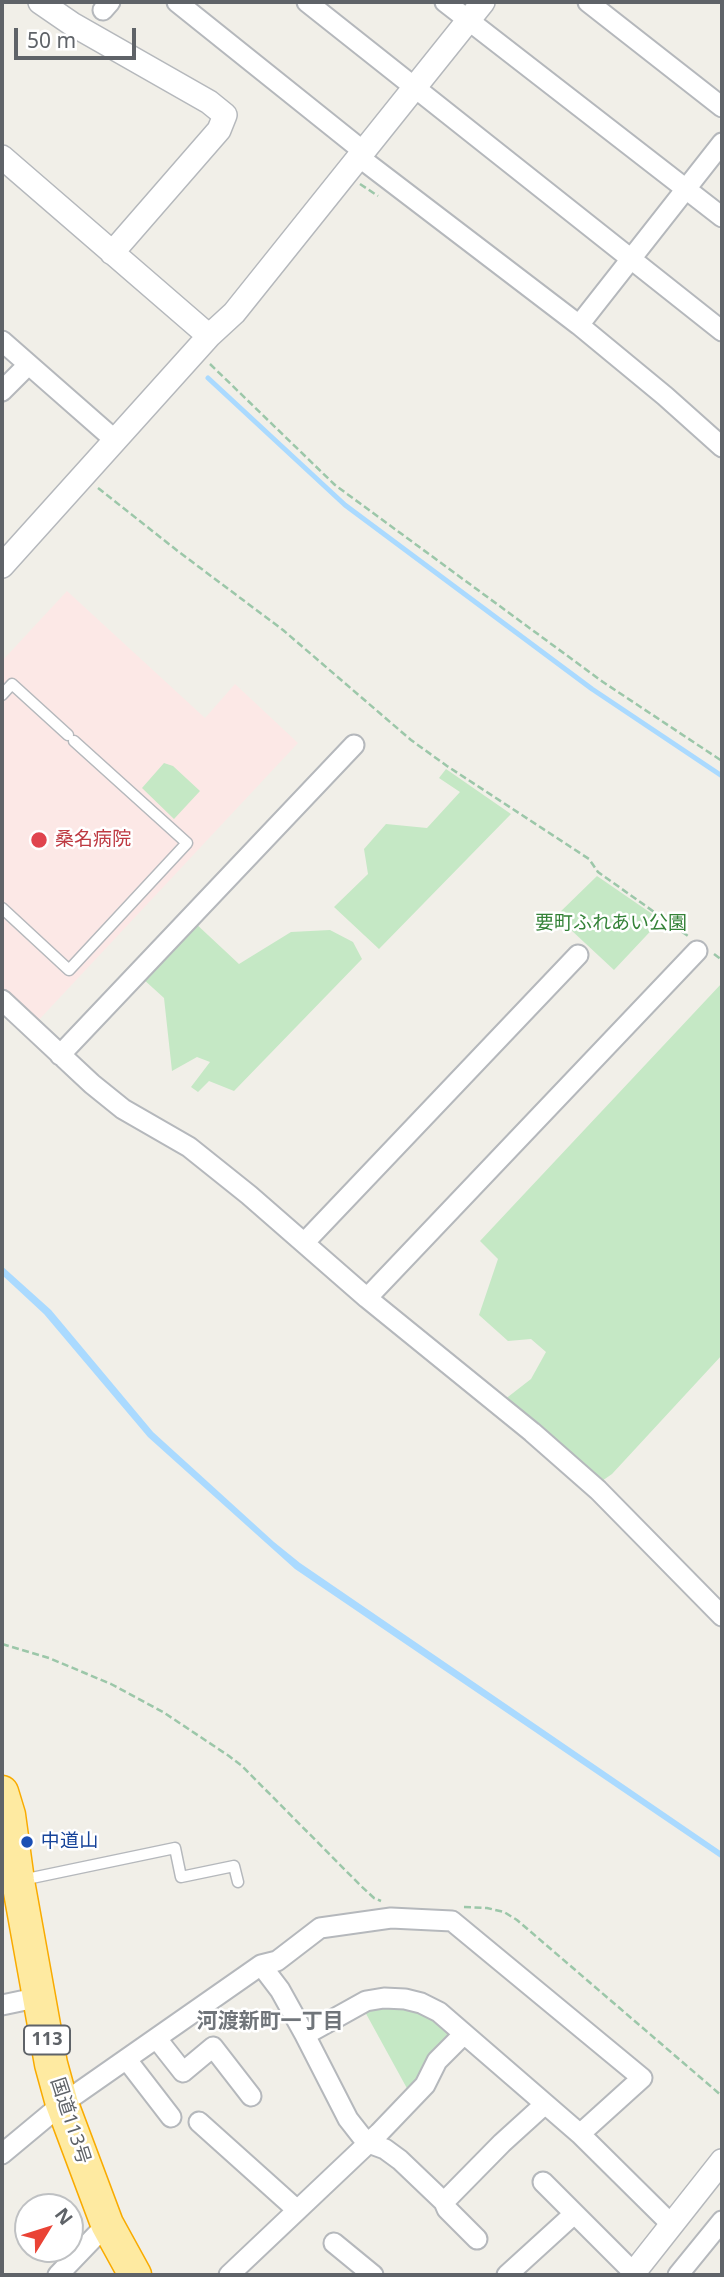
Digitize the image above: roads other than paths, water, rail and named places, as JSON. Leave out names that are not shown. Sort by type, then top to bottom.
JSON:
[{"type":"highway","name":"国道113号","points":[[2,1792],[9,1815],[18,1881],[51,2064],[62,2104],[107,2224],[135,2275]]},
{"type":"street","points":[[40,2],[72,24],[209,102],[225,115],[219,130],[112,253]]},
{"type":"street","points":[[177,2],[361,154],[666,396],[722,447]]},
{"type":"street","points":[[307,2],[722,331]]},
{"type":"street","points":[[445,2],[722,217]]},
{"type":"street","points":[[2,566],[234,313],[483,2]]},
{"type":"street","points":[[587,2],[722,107]]},
{"type":"street","points":[[579,325],[722,143]]},
{"type":"street","points":[[2,157],[112,253],[203,344]]},
{"type":"street","points":[[2,341],[116,441]]},
{"type":"street","points":[[2,391],[28,365]]},
{"type":"street","points":[[60,1055],[354,745]]},
{"type":"street","points":[[367,1298],[699,947]]},
{"type":"street","points":[[304,1243],[578,955]]},
{"type":"street","points":[[2,1000],[123,1109],[189,1147],[367,1298],[532,1432],[588,1481],[722,1616]]},
{"type":"street","points":[[2,2154],[62,2104],[261,1965],[276,1961],[320,1928],[391,1918],[452,1921],[642,2078],[580,2134]]},
{"type":"street","points":[[261,1965],[281,1990],[348,2119],[366,2143],[386,2149],[444,2202],[447,2209],[477,2239]]},
{"type":"street","points":[[2,2005],[40,1997]]},
{"type":"street","points":[[305,2035],[366,2001],[405,1999],[439,2012],[580,2134],[673,2225]]},
{"type":"street","points":[[229,2275],[379,2133],[425,2085],[437,2061],[464,2034]]},
{"type":"street","points":[[157,2039],[183,2072],[213,2047],[251,2096]]},
{"type":"street","points":[[127,2060],[171,2117]]},
{"type":"street","points":[[444,2202],[545,2104]]},
{"type":"street","points":[[199,2122],[296,2210]]},
{"type":"street","points":[[543,2182],[633,2274],[722,2161]]},
{"type":"street","points":[[507,2275],[574,2214]]},
{"type":"street","points":[[678,2275],[722,2221]]},
{"type":"street","points":[[58,2275],[107,2224]]},
{"type":"street","points":[[334,2243],[373,2275]]},
{"type":"lane","points":[[2,695],[12,684],[187,843],[69,970],[2,908]]},
{"type":"lane","points":[[18,1881],[175,1848],[181,1877],[234,1866],[238,1882]]},
{"type":"water","points":[[2,1266],[51,1310],[153,1432],[274,1542],[300,1563],[722,1852],[722,1859],[295,1569],[148,1437],[44,1314],[2,1275]]},
{"type":"waterway","points":[[208,378],[345,505],[592,689],[722,776]]},
{"type":"place","name":"桑名病院","points":[[39,840]]},
{"type":"place","name":"中道山","points":[[27,1842]]},
{"type":"district","name":"河渡新町一丁目","points":[[270,2022]]},
{"type":"park label","name":"要町ふれあい公園","points":[[611,924]]}]
